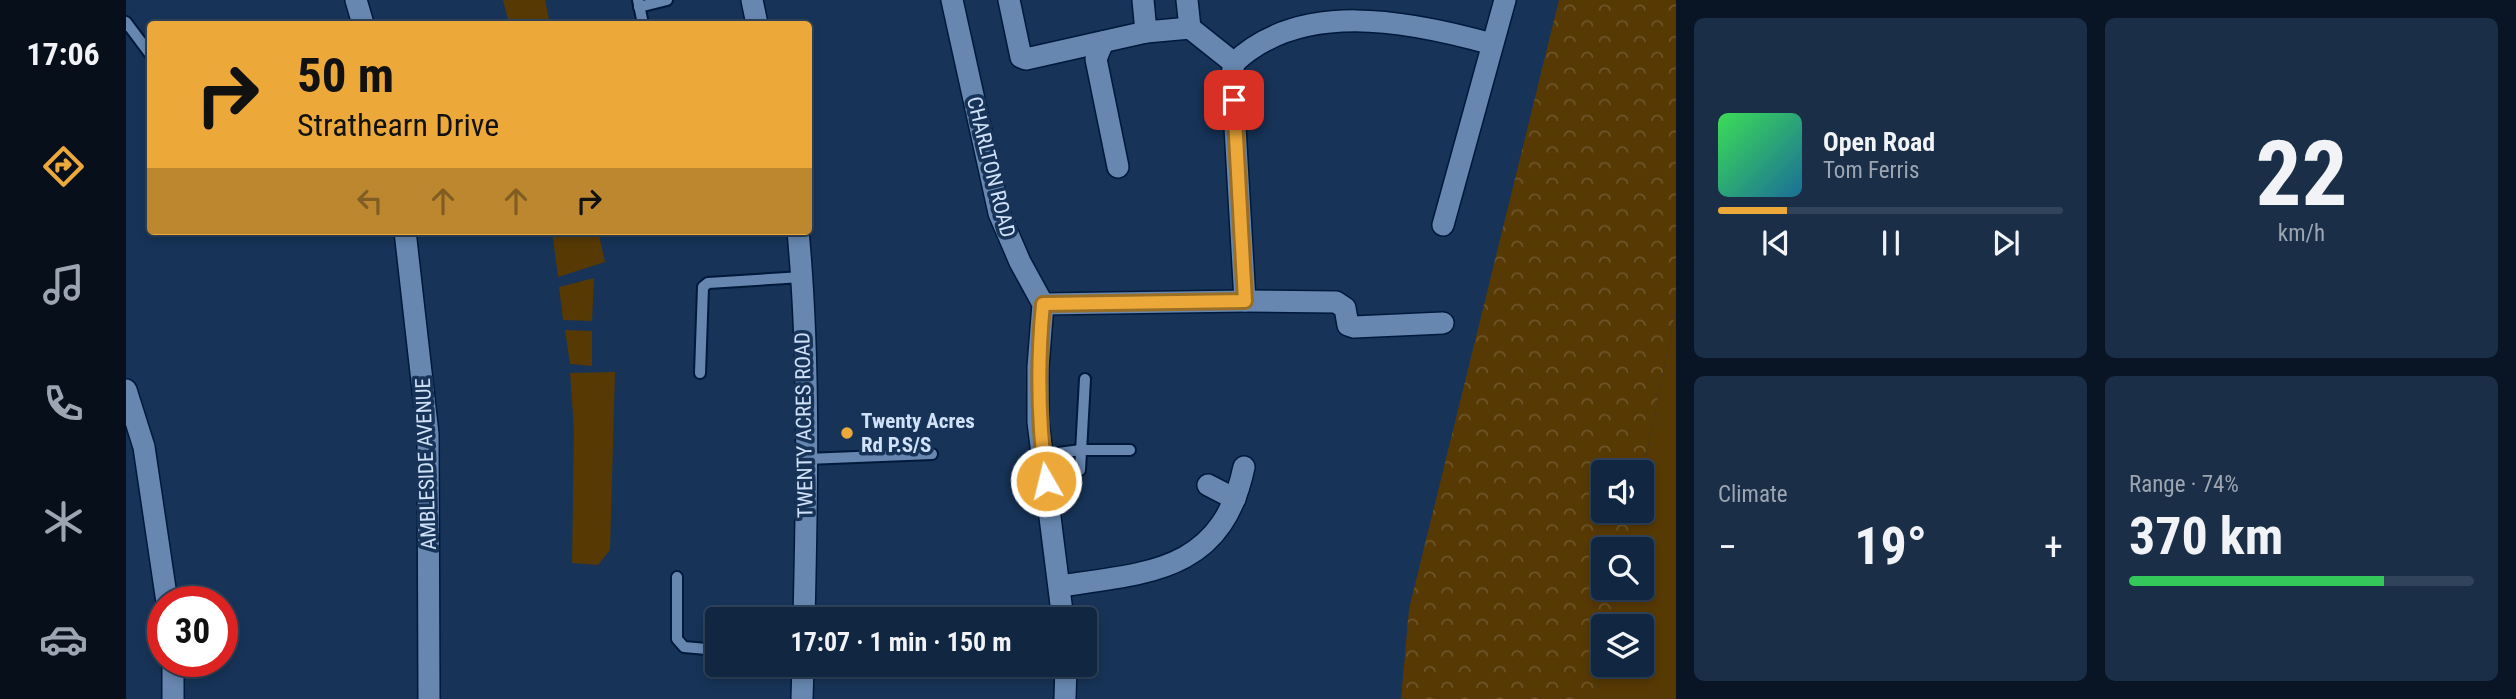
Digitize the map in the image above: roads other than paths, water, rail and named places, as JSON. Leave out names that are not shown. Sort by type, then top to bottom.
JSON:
[{"type":"street","points":[[356,0],[362,21]]},
{"type":"street","points":[[752,0],[756,21]]},
{"type":"street","name":"CHARLTON ROAD","points":[[951,0],[999,213],[1020,262],[1043,304]]},
{"type":"street","points":[[1009,0],[1021,57],[1026,59],[1146,32],[1190,28]]},
{"type":"street","points":[[1143,0],[1146,32]]},
{"type":"street","points":[[1186,0],[1190,28],[1234,63]]},
{"type":"street","points":[[1443,225],[1505,0]]},
{"type":"street","points":[[1245,301],[1234,63],[1259,39],[1298,17],[1318,11],[1350,10],[1390,16],[1492,44]]},
{"type":"street","points":[[1103,42],[1096,59],[1118,167]]},
{"type":"street","name":"AMBLESIDE AVENUE","points":[[405,235],[428,434],[429,699]]},
{"type":"street","name":"TWENTY ACRES ROAD","points":[[798,235],[802,277],[806,459],[804,607]]},
{"type":"street","points":[[1062,607],[1037,387],[1043,304],[1336,302],[1345,309],[1348,325],[1354,327],[1443,323]]},
{"type":"street","points":[[126,390],[144,447],[165,586]]},
{"type":"street","points":[[1060,586],[1116,578],[1182,561],[1204,544],[1235,499],[1244,467]]},
{"type":"street","points":[[1208,485],[1235,499]]},
{"type":"street","points":[[173,677],[173,699]]},
{"type":"street","points":[[802,699],[803,677]]},
{"type":"street","points":[[1065,699],[1066,677]]},
{"type":"lane","points":[[642,21],[638,3],[667,0]]},
{"type":"lane","points":[[126,22],[147,50]]},
{"type":"lane","points":[[700,373],[703,287],[708,283],[802,277]]},
{"type":"lane","points":[[1080,470],[1085,379]]},
{"type":"lane","points":[[1043,454],[1081,450],[1130,450]]},
{"type":"lane","points":[[806,459],[932,454]]},
{"type":"lane","points":[[677,577],[677,639],[684,647],[705,649]]},
{"type":"place","name":"Twenty Acres Rd P.S/S","points":[[847,433]]}]
